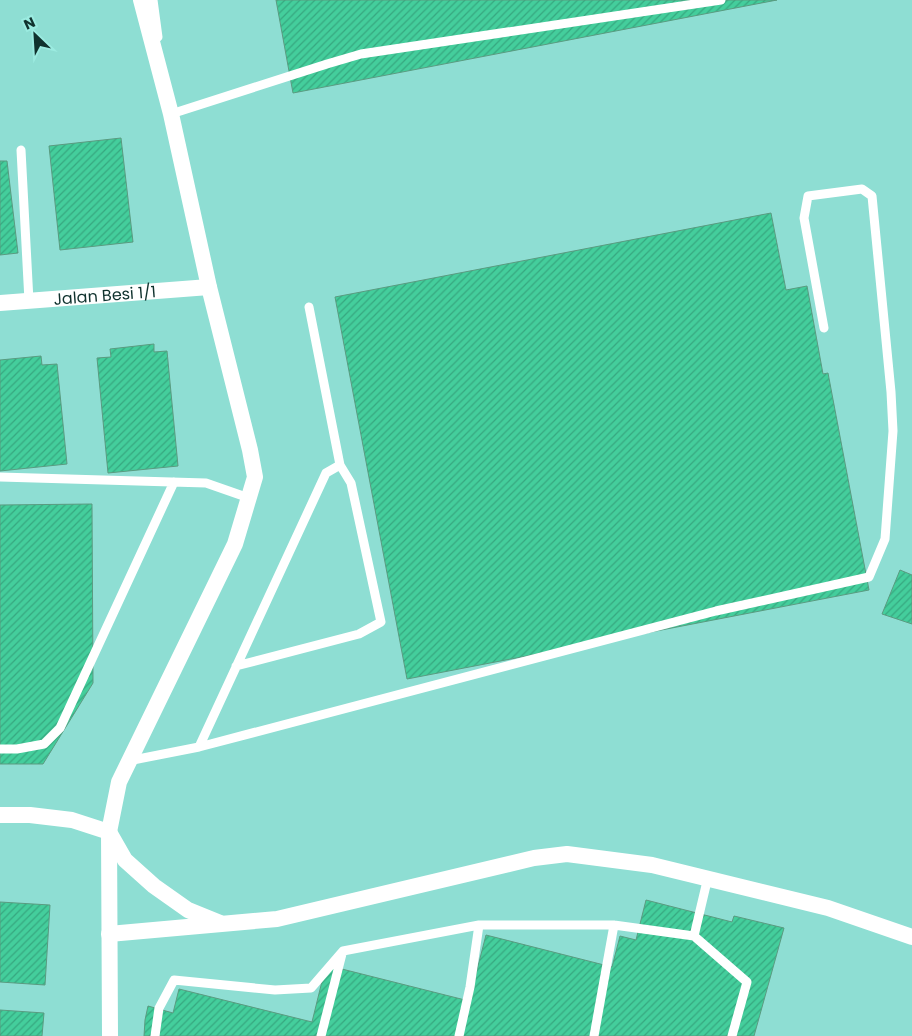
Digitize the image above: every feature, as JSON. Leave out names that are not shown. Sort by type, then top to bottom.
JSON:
[{"type":"street","points":[[110,1036],[109,832],[119,782],[235,544],[255,477],[209,287],[171,114],[141,0]]},
{"type":"street","name":"Jalan Besi 1/1","points":[[0,304],[209,287]]},
{"type":"street","points":[[0,814],[72,820],[109,832],[125,860],[154,886],[188,910],[224,925]]},
{"type":"street","points":[[110,934],[277,919],[534,858],[567,854],[652,864],[708,877],[828,908],[912,937]]},
{"type":"lane","points":[[153,0],[163,85]]},
{"type":"lane","points":[[171,114],[361,54],[721,0]]},
{"type":"lane","points":[[21,150],[29,301]]},
{"type":"lane","points":[[128,761],[199,747],[716,611],[869,577],[885,539],[893,431],[872,196],[862,189],[808,196],[804,218],[824,328]]},
{"type":"lane","points":[[236,666],[359,634],[381,622],[351,483],[340,465],[309,307]]},
{"type":"lane","points":[[199,747],[326,473],[340,465]]},
{"type":"lane","points":[[0,477],[206,483],[249,498]]},
{"type":"lane","points":[[0,749],[16,749],[44,744],[60,728],[174,482]]},
{"type":"lane","points":[[694,936],[708,877]]},
{"type":"lane","points":[[155,1036],[159,1008],[174,980],[275,990],[311,988],[342,951],[479,925],[614,925],[694,936],[747,982],[732,1036]]},
{"type":"lane","points":[[459,1036],[470,986],[479,925]]},
{"type":"lane","points":[[594,1036],[614,925]]},
{"type":"lane","points":[[320,1036],[342,951]]},
{"type":"building","points":[[276,0],[777,0],[293,93]]},
{"type":"building","points":[[121,138],[133,242],[60,250],[49,146]]},
{"type":"building","points":[[0,161],[7,161],[18,253],[0,255]]},
{"type":"building","points":[[771,213],[786,290],[807,286],[823,374],[828,373],[869,590],[407,679],[335,297]]},
{"type":"building","points":[[154,344],[154,352],[167,351],[178,466],[108,473],[97,358],[111,357],[110,349]]},
{"type":"building","points":[[41,356],[42,365],[57,364],[67,464],[0,471],[0,360]]},
{"type":"building","points":[[92,504],[93,683],[43,764],[0,764],[0,505]]},
{"type":"building","points":[[900,570],[912,575],[912,624],[882,614]]},
{"type":"building","points":[[646,900],[732,922],[734,916],[784,928],[754,1036],[144,1036],[148,1006],[173,1013],[179,989],[312,1022],[326,965],[469,1001],[486,935],[612,967],[620,936],[636,940]]},
{"type":"building","points":[[0,902],[50,905],[45,985],[0,982]]},
{"type":"building","points":[[0,1010],[44,1013],[42,1036],[0,1036]]}]
